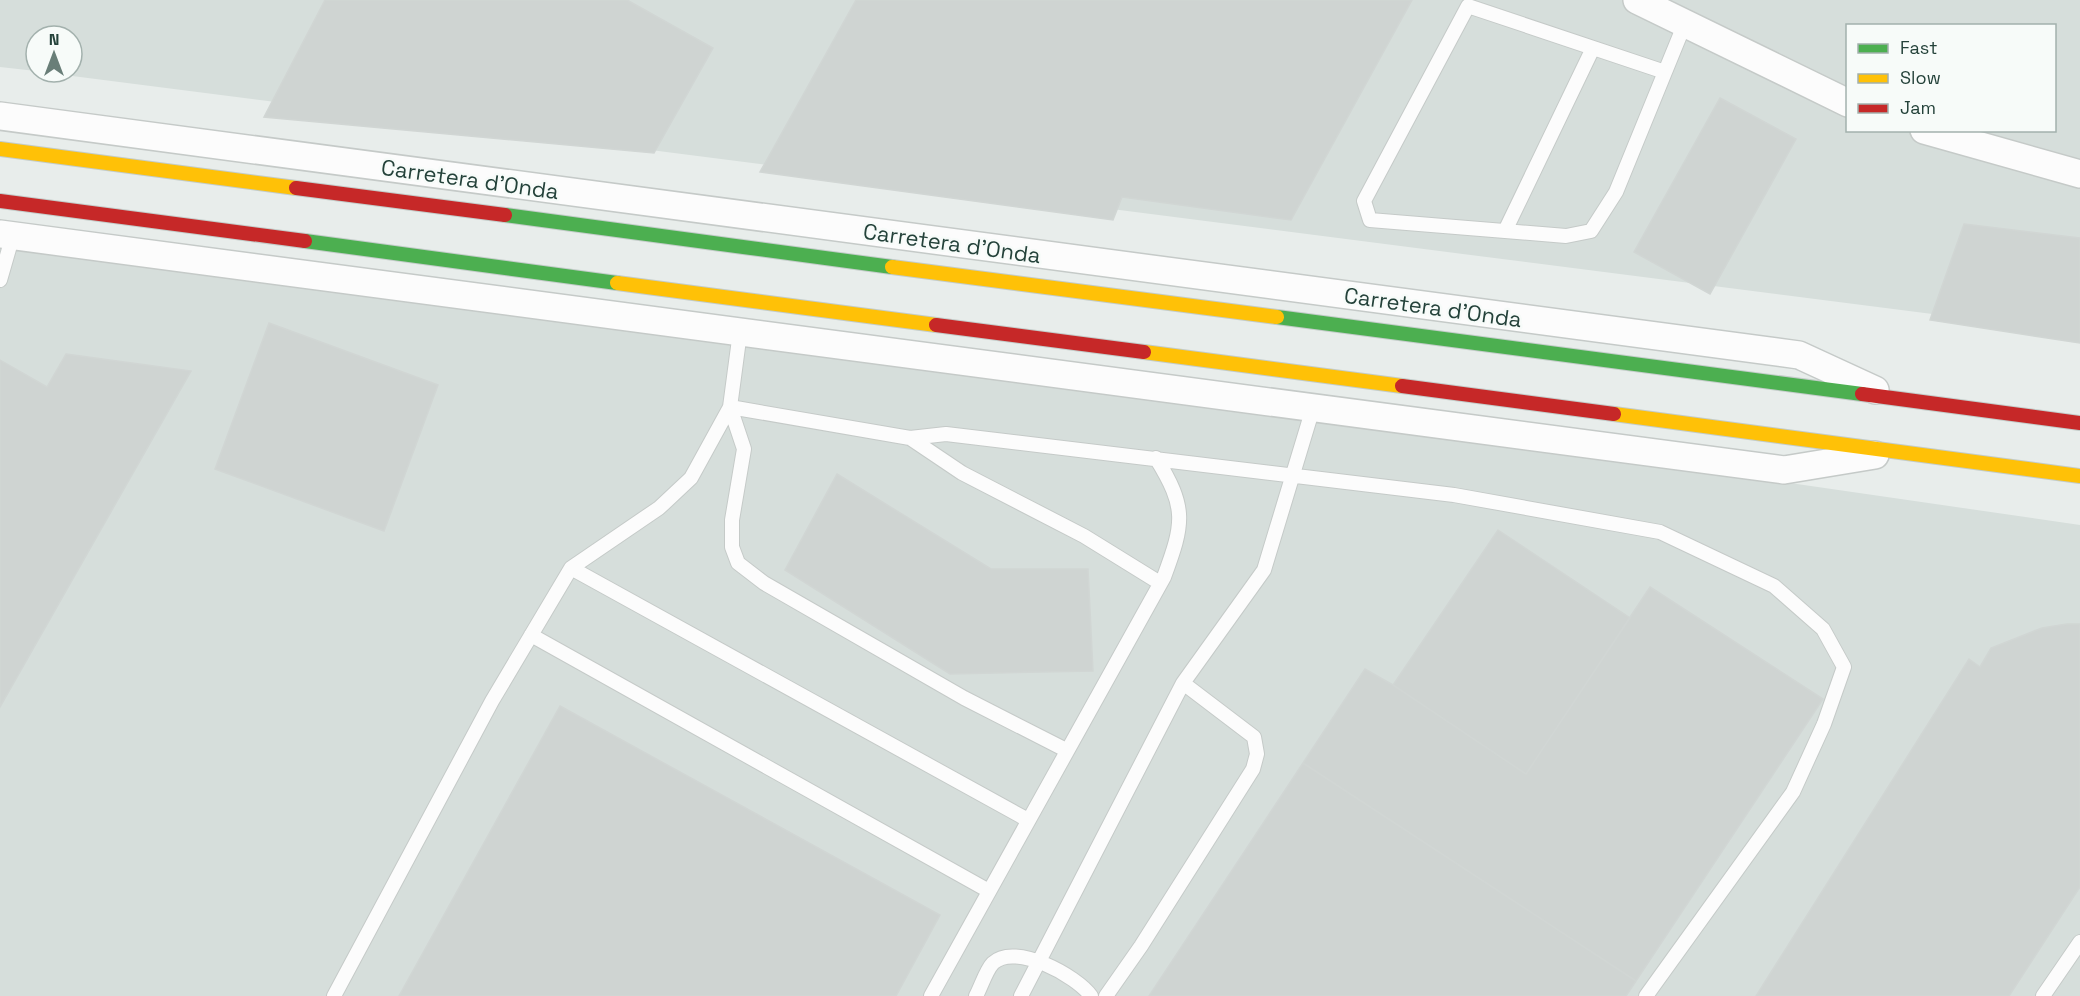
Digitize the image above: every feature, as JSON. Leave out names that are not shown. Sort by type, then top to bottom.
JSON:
[{"type":"main road","name":"Carretera d'Onda","points":[[0,149],[2080,423]]},
{"type":"main road","points":[[0,201],[2080,476]]},
{"type":"street","points":[[1637,0],[1846,102]]},
{"type":"street","name":"Carretera d'Onda","points":[[0,116],[1799,355],[1895,399]]},
{"type":"street","points":[[1931,132],[2080,174]]},
{"type":"street","points":[[7,234],[1784,470],[1893,452]]},
{"type":"lane","points":[[1665,72],[1467,3],[1364,201],[1370,220],[1566,236],[1591,231],[1616,192],[1685,24]]},
{"type":"lane","points":[[1505,231],[1593,48]]},
{"type":"lane","points":[[0,280],[7,234]]},
{"type":"lane","points":[[334,996],[492,701],[571,568],[659,508],[691,477],[730,406],[740,332]]},
{"type":"lane","points":[[730,406],[910,438],[946,434],[1454,495],[1660,532],[1774,586],[1823,629],[1844,667],[1824,724],[1793,792],[1646,996]]},
{"type":"lane","points":[[730,406],[744,449],[732,520],[732,547],[738,563],[764,583],[944,687],[1066,750]]},
{"type":"lane","points":[[1021,996],[1183,683],[1264,570],[1313,408]]},
{"type":"lane","points":[[910,438],[962,472],[1084,536],[1160,583]]},
{"type":"lane","points":[[931,996],[1160,583],[1178,538],[1180,511],[1173,485],[1156,458]]},
{"type":"lane","points":[[571,568],[1028,820]]},
{"type":"lane","points":[[531,635],[989,891]]},
{"type":"lane","points":[[1106,996],[1141,946],[1253,769],[1257,754],[1254,737],[1183,683]]},
{"type":"lane","points":[[2043,996],[2080,942]]},
{"type":"lane","points":[[976,996],[993,963],[1007,956],[1040,959],[1091,996]]},
{"type":"shaded area","points":[[0,0],[2080,0],[2080,333],[84,78],[84,24],[24,24],[24,70],[0,67]]},
{"type":"shaded area","points":[[0,223],[2080,525],[2080,996],[0,996]]},
{"type":"building","points":[[325,0],[627,0],[713,48],[654,153],[264,117]]},
{"type":"building","points":[[856,0],[1412,0],[1291,220],[1122,197],[1113,220],[760,172]]},
{"type":"building","points":[[1720,98],[1796,139],[1710,294],[1634,252]]},
{"type":"building","points":[[1964,224],[2080,238],[2080,343],[1930,320]]},
{"type":"building","points":[[269,323],[438,385],[384,531],[215,469]]},
{"type":"building","points":[[66,354],[191,371],[0,707],[0,360],[47,387]]},
{"type":"building","points":[[837,474],[991,569],[1088,569],[1093,671],[950,674],[785,570]]},
{"type":"building","points":[[1498,530],[1630,618],[1526,774],[1393,685]]},
{"type":"building","points":[[1650,587],[1823,699],[1636,981],[1303,763],[1365,669],[1393,685],[1526,774]]},
{"type":"building","points":[[2080,624],[2080,887],[2009,996],[1756,996],[1969,659],[1980,667],[1991,648],[2042,628]]},
{"type":"building","points":[[560,706],[940,915],[896,996],[399,996]]},
{"type":"building","points":[[1303,763],[1636,981],[1626,996],[1149,996]]},
{"type":"traffic: fast","points":[[505,215],[892,267]]},
{"type":"traffic: fast","points":[[305,241],[617,283]]},
{"type":"traffic: fast","points":[[1277,317],[1862,394]]},
{"type":"traffic: slow","points":[[0,149],[296,188]]},
{"type":"traffic: slow","points":[[892,267],[1277,317]]},
{"type":"traffic: slow","points":[[617,283],[936,325]]},
{"type":"traffic: slow","points":[[1144,352],[1402,386]]},
{"type":"traffic: slow","points":[[1614,414],[2080,476]]},
{"type":"traffic: jam","points":[[296,188],[505,215]]},
{"type":"traffic: jam","points":[[0,201],[305,241]]},
{"type":"traffic: jam","points":[[936,325],[1144,352]]},
{"type":"traffic: jam","points":[[1402,386],[1614,414]]},
{"type":"traffic: jam","points":[[1862,394],[2080,423]]}]
